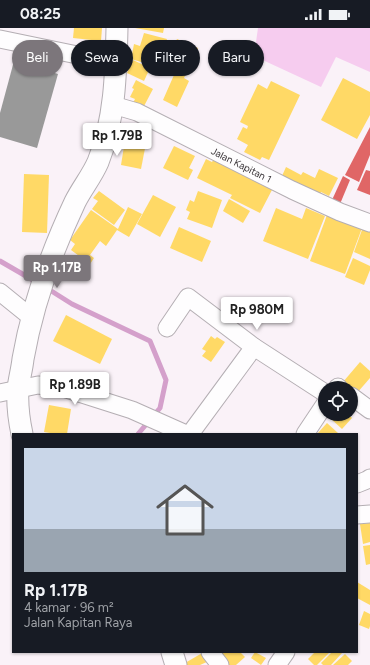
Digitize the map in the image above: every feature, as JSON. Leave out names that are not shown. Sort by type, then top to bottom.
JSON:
[{"type":"street","points":[[117,28],[117,40]]},
{"type":"street","points":[[0,39],[71,54]]},
{"type":"street","points":[[22,433],[19,419],[9,391],[37,298],[61,231],[98,162],[109,129],[113,105],[115,76]]},
{"type":"street","name":"Jalan Kapitan 1","points":[[113,105],[138,112],[287,188],[340,212],[370,223]]},
{"type":"street","points":[[0,292],[32,318]]},
{"type":"street","points":[[167,328],[188,297],[254,347],[318,388]]},
{"type":"street","points":[[191,433],[254,347]]},
{"type":"street","points":[[9,391],[38,385],[63,388],[132,410],[184,433]]},
{"type":"street","points":[[358,401],[370,410]]},
{"type":"street","points":[[306,433],[318,414]]},
{"type":"street","points":[[358,484],[370,478]]},
{"type":"street","points":[[358,515],[370,514]]},
{"type":"street","points":[[172,653],[176,665]]},
{"type":"street","points":[[211,653],[220,665]]},
{"type":"street","points":[[277,665],[285,653]]},
{"type":"shaded area","points":[[258,28],[370,28],[370,72],[336,57],[321,87],[264,61],[264,40],[256,40]]},
{"type":"building: Hunian","points":[[74,28],[102,28],[101,40],[73,38]]},
{"type":"building: Hunian","points":[[135,28],[164,28],[163,33]]},
{"type":"building: Hunian","points":[[144,33],[167,39],[167,40],[142,40]]},
{"type":"building: Hunian","points":[[141,43],[141,62],[133,60],[134,44],[140,46]]},
{"type":"building: Hunian","points":[[133,60],[141,64],[141,76],[146,76],[144,81],[133,76]]},
{"type":"building: Hunian","points":[[174,76],[185,76],[184,78],[189,81],[177,107],[163,100]]},
{"type":"building: Hunian","points":[[343,78],[370,92],[370,115],[357,139],[321,120]]},
{"type":"building: Hunian","points":[[136,80],[153,89],[143,108],[133,103],[135,99],[130,97]]},
{"type":"building: Hunian","points":[[271,81],[300,95],[269,160],[262,157],[260,160],[244,152],[248,145],[237,139],[243,127],[247,129],[248,126],[240,122],[258,84],[267,89]]},
{"type":"building: Hunian","points":[[126,134],[147,138],[141,169],[121,165]]},
{"type":"building: Hunian","points":[[174,146],[195,156],[189,168],[193,170],[188,180],[163,168]]},
{"type":"building: Hunian","points":[[206,159],[212,162],[214,159],[273,188],[260,213],[230,198],[232,195],[197,178]]},
{"type":"building: Hunian","points":[[286,167],[301,175],[303,172],[315,178],[319,169],[338,178],[329,196],[321,192],[320,195],[282,176]]},
{"type":"building: Hunian","points":[[24,174],[49,175],[47,233],[22,232]]},
{"type":"building: Hunian","points":[[99,191],[125,210],[114,225],[92,209],[98,201],[93,198]]},
{"type":"building: Hunian","points":[[198,191],[222,200],[212,228],[187,219],[190,212],[186,210],[190,200],[194,202]]},
{"type":"building: Hunian","points":[[153,195],[176,207],[160,237],[137,224]]},
{"type":"building: Hunian","points":[[229,199],[250,211],[243,223],[223,211]]},
{"type":"building: Hunian","points":[[128,207],[142,214],[129,237],[117,230],[106,246],[100,241],[90,255],[94,258],[90,264],[71,250],[75,244],[70,240],[91,210],[118,229]]},
{"type":"building: Hunian","points":[[276,208],[302,219],[306,208],[325,216],[308,259],[263,241]]},
{"type":"building: Hunian","points":[[327,215],[362,228],[345,274],[310,261]]},
{"type":"building: Hunian","points":[[179,227],[211,241],[202,262],[170,248]]},
{"type":"building: Hunian","points":[[363,227],[370,230],[370,259],[354,252]]},
{"type":"building: Hunian","points":[[353,258],[370,266],[370,270],[364,285],[345,277]]},
{"type":"building: Hunian","points":[[66,315],[112,339],[100,364],[53,341]]},
{"type":"building: Hunian","points":[[211,336],[215,339],[217,337],[225,342],[211,362],[202,356],[206,351],[202,349]]},
{"type":"building: Hunian","points":[[360,362],[370,371],[370,378],[358,392],[358,381],[344,381]]},
{"type":"building: Hunian","points":[[49,405],[71,409],[67,433],[44,432]]},
{"type":"building: Hunian","points":[[333,421],[349,421],[342,429]]},
{"type":"building: Hunian","points":[[327,423],[338,433],[318,433]]},
{"type":"building: Hunian","points":[[370,523],[370,542],[363,544],[360,524]]},
{"type":"building: Hunian","points":[[370,545],[370,564],[366,565],[363,546]]},
{"type":"building: Hunian","points":[[358,583],[370,590],[370,605],[358,599]]},
{"type":"building: Hunian","points":[[364,611],[370,614],[369,629],[359,625]]},
{"type":"building: Hunian","points":[[202,653],[205,653],[209,661],[200,665],[186,665],[185,663]]},
{"type":"building: Hunian","points":[[218,653],[241,653],[245,657],[236,665],[225,665]]},
{"type":"building: Hunian","points":[[254,653],[257,653],[266,658],[261,665],[251,658]]},
{"type":"building: Hunian","points":[[314,653],[329,653],[317,665],[314,665],[308,659]]},
{"type":"building: Hunian","points":[[331,653],[342,653],[331,665],[323,665],[321,663]]},
{"type":"building: Hunian","points":[[345,654],[352,661],[348,665],[333,665]]},
{"type":"building: Toko","points":[[370,127],[370,155],[359,182],[345,175]]},
{"type":"building: Toko","points":[[366,170],[370,171],[370,195],[357,190]]},
{"type":"building: Toko","points":[[343,176],[350,180],[340,204],[332,200]]},
{"type":"building: Industri","points":[[12,68],[12,76],[57,76],[37,148],[0,137],[0,113]]},
{"type":"waterway","points":[[0,261],[38,283]]},
{"type":"waterway","points":[[45,287],[72,304],[150,341],[166,380],[160,408],[139,433]]}]
